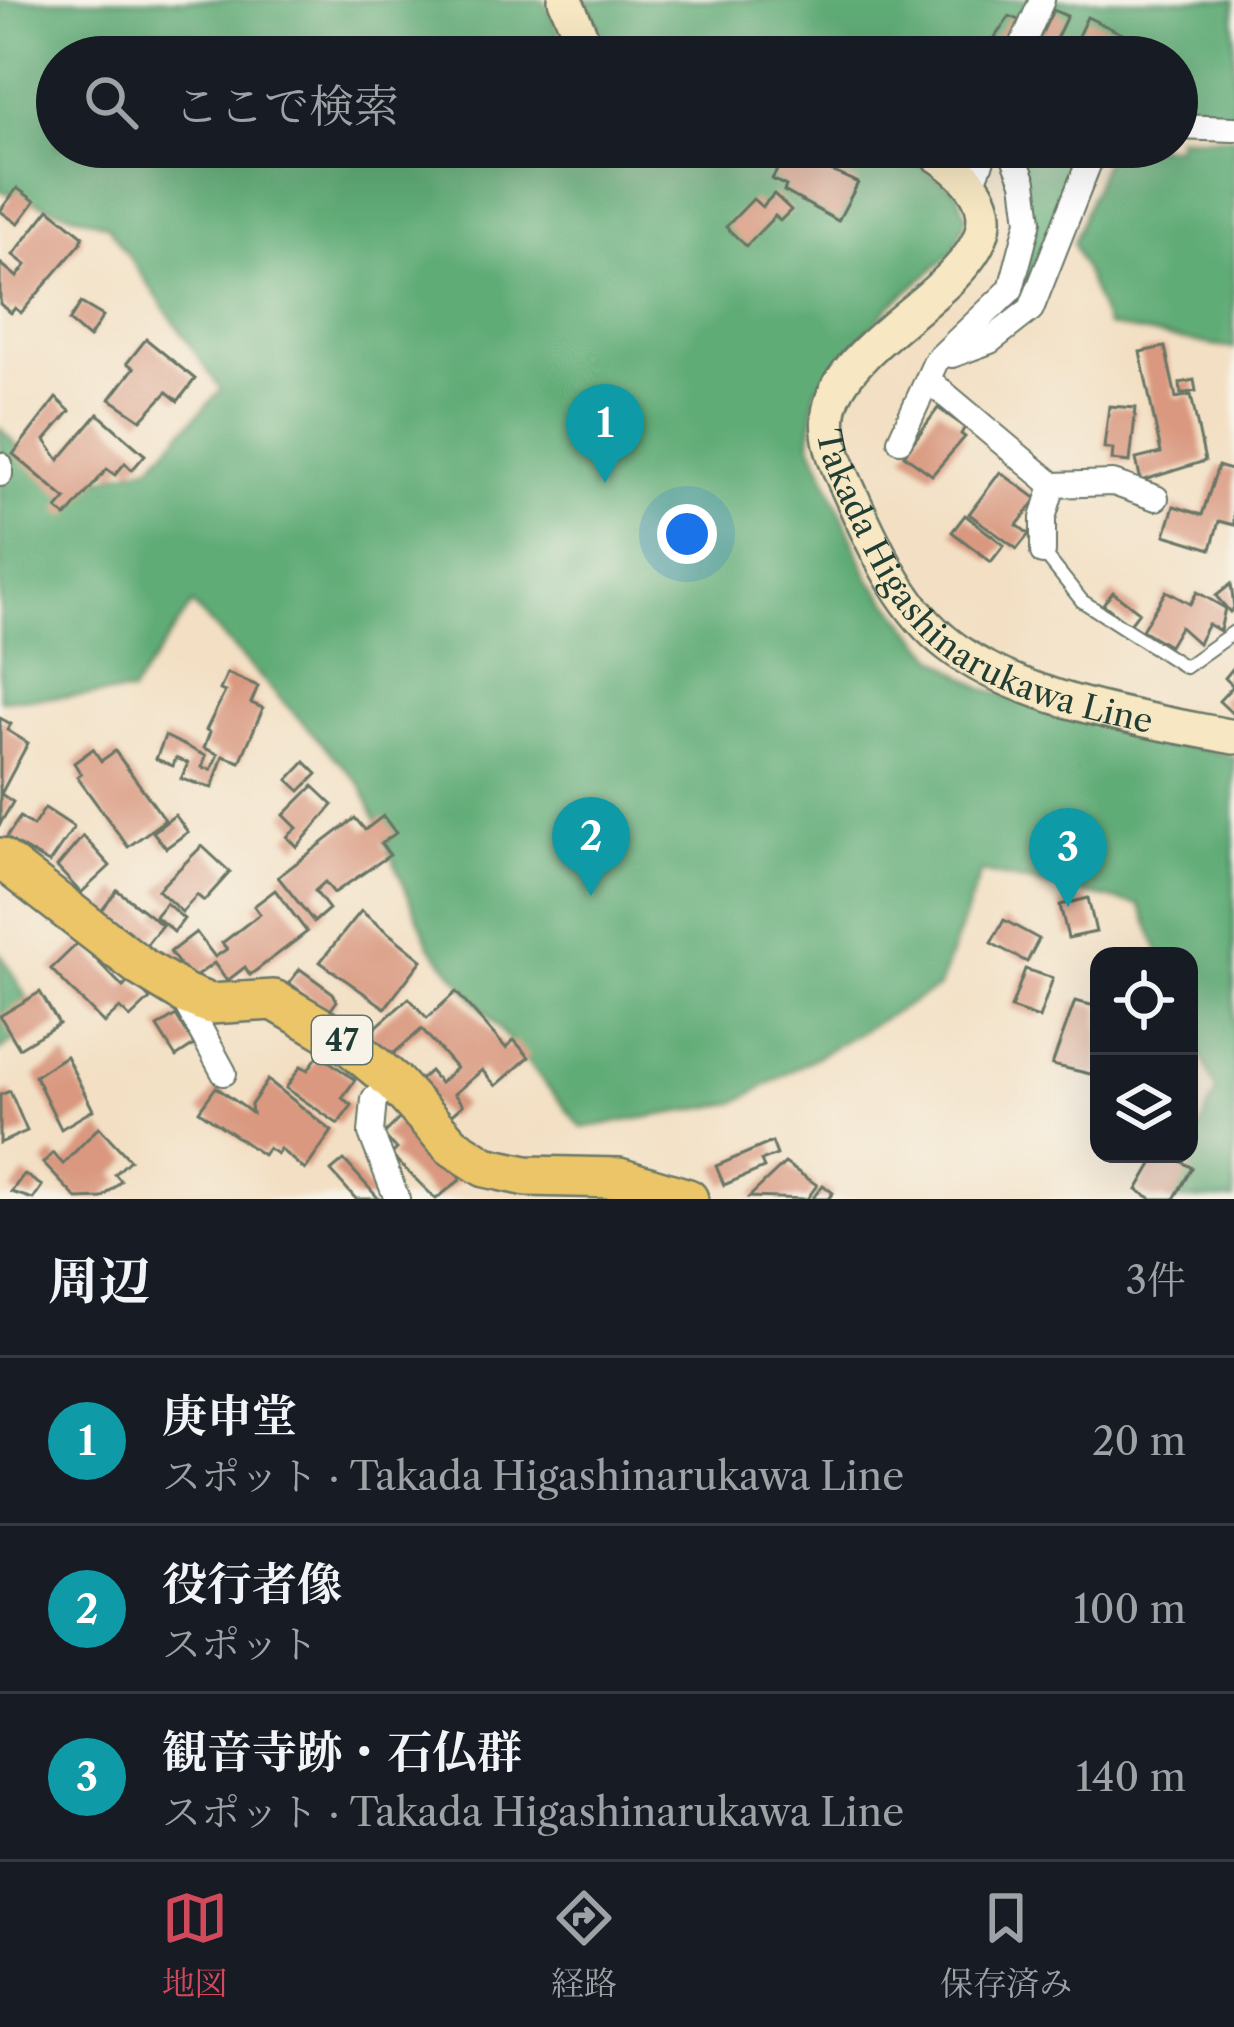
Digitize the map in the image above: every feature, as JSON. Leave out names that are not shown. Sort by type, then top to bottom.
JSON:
[{"type":"main road","points":[[566,0],[581,36]]},
{"type":"main road","points":[[954,168],[974,182]]},
{"type":"main road","name":"Takada Higashinarukawa Line","points":[[974,182],[984,217],[980,244],[967,264],[904,318],[833,398],[828,439],[885,571],[946,644],[991,673],[1047,692],[1234,737]]},
{"type":"main road","name":"47","points":[[0,858],[179,990],[210,1004],[274,1000],[347,1043],[394,1082],[452,1146],[485,1167],[526,1176],[619,1178],[688,1199]]},
{"type":"street","points":[[1026,36],[1042,0]]},
{"type":"street","points":[[1198,128],[1234,129]]},
{"type":"street","points":[[974,182],[979,168]]},
{"type":"street","points":[[900,440],[932,370],[1011,289],[1029,221],[1018,168]]},
{"type":"street","points":[[932,370],[990,340],[1031,309],[1088,168]]},
{"type":"street","points":[[932,370],[1053,485],[1113,483],[1156,498]]},
{"type":"street","points":[[1042,553],[1043,518],[1053,485]]},
{"type":"street","points":[[179,990],[224,1073]]},
{"type":"street","points":[[394,1082],[374,1099],[371,1133],[397,1199]]},
{"type":"lane","points":[[1042,553],[1082,601],[1185,667],[1234,632]]},
{"type":"green space","points":[[0,0],[544,0],[561,36],[36,36],[36,168],[923,168],[958,192],[966,218],[953,252],[891,305],[816,390],[810,441],[870,580],[935,657],[983,689],[1234,757],[1234,1199],[1169,1199],[1185,1163],[1198,1163],[1198,1132],[1216,1091],[1198,1048],[1198,947],[1157,947],[1140,905],[981,872],[939,987],[735,1103],[582,1128],[430,946],[361,785],[192,604],[131,693],[0,700],[0,428],[27,456],[86,483],[151,465],[221,390],[107,225],[0,191]]},
{"type":"green space","points":[[585,0],[1034,0],[1019,36],[603,36]]},
{"type":"green space","points":[[1051,0],[1234,0],[1234,118],[1198,118],[1198,36],[1037,36]]},
{"type":"green space","points":[[1198,137],[1234,137],[1234,349],[1107,326],[1073,243],[1102,168],[1198,168]]},
{"type":"green space","points":[[1020,168],[1079,168],[1041,269],[1014,310],[998,321],[1023,285]]},
{"type":"green space","points":[[0,953],[40,1020],[0,1051]]},
{"type":"building","points":[[1053,10],[1067,16],[1057,36],[1040,36]]},
{"type":"building","points":[[1010,16],[1024,23],[1018,36],[996,36]]},
{"type":"building","points":[[1087,17],[1127,36],[1078,36]]},
{"type":"building","points":[[778,168],[825,168],[858,183],[838,221],[784,191],[786,186],[772,179]]},
{"type":"building","points":[[17,188],[35,201],[18,224],[0,211]]},
{"type":"building","points":[[774,194],[791,210],[780,221],[775,216],[746,246],[726,227],[753,199],[762,207]]},
{"type":"building","points":[[49,209],[83,236],[81,243],[21,313],[15,308],[11,313],[0,304],[0,263],[17,277],[26,265],[13,255]]},
{"type":"building","points":[[81,303],[103,316],[89,338],[69,321]]},
{"type":"building","points":[[146,339],[195,379],[178,401],[167,392],[141,420],[110,399],[134,368],[127,363]]},
{"type":"building","points":[[1165,347],[1176,398],[1191,395],[1205,461],[1141,481],[1136,459],[1161,453],[1140,352]]},
{"type":"building","points":[[1194,380],[1196,391],[1181,394],[1180,383]]},
{"type":"building","points":[[56,398],[70,411],[45,440],[59,460],[98,414],[145,455],[132,470],[125,463],[115,475],[107,469],[66,517],[57,509],[66,499],[13,454]]},
{"type":"building","points":[[1109,406],[1136,408],[1130,462],[1112,460],[1113,449],[1104,448]]},
{"type":"building","points":[[938,408],[965,427],[961,434],[965,437],[932,475],[904,455]]},
{"type":"building","points":[[1218,466],[1234,471],[1234,525],[1219,521],[1211,549],[1165,535],[1174,506],[1202,515]]},
{"type":"building","points":[[1000,472],[1037,499],[1017,525],[1029,534],[1017,549],[969,514]]},
{"type":"building","points":[[965,515],[1004,545],[991,562],[952,532]]},
{"type":"building","points":[[1231,584],[1234,608],[1230,612],[1216,596]]},
{"type":"building","points":[[1166,591],[1190,604],[1197,592],[1225,608],[1220,631],[1208,624],[1198,643],[1180,627],[1169,646],[1142,630]]},
{"type":"building","points":[[1113,592],[1139,612],[1129,625],[1103,604]]},
{"type":"building","points":[[1234,667],[1234,715],[1219,701],[1233,686],[1225,678]]},
{"type":"building","points":[[227,673],[258,686],[251,703],[263,708],[240,762],[223,756],[212,788],[181,779],[188,763],[176,758],[173,766],[156,759],[165,736],[206,756],[202,767],[211,770],[218,754],[204,748],[210,732],[206,730],[225,692],[220,690]]},
{"type":"building","points":[[0,718],[11,724],[7,730],[28,743],[1,794],[13,802],[0,824]]},
{"type":"building","points":[[93,749],[101,761],[115,751],[165,820],[128,847],[77,777],[81,774],[74,763]]},
{"type":"building","points":[[305,762],[317,774],[300,791],[288,780]]},
{"type":"building","points":[[313,786],[333,805],[297,847],[287,837],[297,828],[284,815]]},
{"type":"building","points":[[45,808],[74,827],[49,863],[6,838],[20,817],[33,826]]},
{"type":"building","points":[[175,815],[188,832],[166,848],[153,832]]},
{"type":"building","points":[[383,816],[396,833],[381,844],[390,855],[334,893],[325,882],[315,891],[329,909],[314,922],[278,877],[355,818],[365,830]]},
{"type":"building","points":[[83,836],[110,866],[81,893],[57,867]]},
{"type":"building","points":[[202,846],[230,872],[204,901],[197,895],[182,912],[158,890]]},
{"type":"building","points":[[117,890],[162,925],[144,948],[100,913]]},
{"type":"building","points":[[275,890],[307,932],[250,975],[245,967],[227,981],[214,963],[191,980],[170,952],[196,932],[215,957],[227,949],[222,943],[260,914],[254,906]]},
{"type":"building","points":[[1088,898],[1096,932],[1068,938],[1060,905]]},
{"type":"building","points":[[166,903],[184,919],[174,932],[155,916]]},
{"type":"building","points":[[361,911],[422,960],[385,1008],[320,962]]},
{"type":"building","points":[[1004,920],[1039,939],[1027,962],[991,943]]},
{"type":"building","points":[[79,942],[123,987],[131,979],[150,999],[130,1018],[120,1008],[104,1023],[51,969]]},
{"type":"building","points":[[300,969],[333,993],[337,1001],[329,1012],[289,983]]},
{"type":"building","points":[[1025,969],[1053,978],[1039,1018],[1011,1008]]},
{"type":"building","points":[[40,992],[59,1024],[19,1048],[0,1016]]},
{"type":"building","points":[[456,992],[506,1048],[514,1040],[529,1057],[496,1086],[482,1070],[454,1094],[463,1105],[447,1119],[415,1084],[430,1071],[440,1083],[456,1068],[422,1029],[393,1054],[368,1034],[409,998],[427,1018]]},
{"type":"building","points":[[1075,1001],[1090,1005],[1090,1074],[1052,1065]]},
{"type":"building","points":[[176,1015],[194,1045],[176,1057],[157,1027]]},
{"type":"building","points":[[319,1054],[355,1080],[342,1098],[352,1105],[338,1124],[286,1088],[301,1066],[308,1070]]},
{"type":"building","points":[[66,1056],[93,1110],[61,1129],[35,1076]]},
{"type":"building","points":[[268,1080],[332,1131],[305,1170],[280,1149],[277,1154],[268,1148],[263,1155],[199,1111],[216,1087],[252,1113],[251,1105]]},
{"type":"building","points":[[10,1091],[27,1131],[0,1143],[0,1095]]},
{"type":"building","points":[[401,1117],[459,1174],[460,1180],[436,1199],[391,1155],[397,1149],[383,1135]]},
{"type":"building","points":[[99,1127],[130,1160],[115,1174],[121,1181],[102,1198],[77,1199],[43,1163],[53,1153],[63,1164]]},
{"type":"building","points":[[772,1142],[777,1155],[761,1161],[764,1168],[724,1185],[716,1166]]},
{"type":"building","points":[[344,1160],[379,1199],[356,1199],[331,1171]]},
{"type":"building","points":[[785,1163],[817,1185],[807,1199],[749,1197]]},
{"type":"building","points":[[1153,1163],[1184,1163],[1192,1168],[1174,1199],[1152,1199],[1137,1190]]},
{"type":"building","points":[[24,1174],[42,1186],[33,1199],[11,1192]]},
{"type":"building","points":[[823,1185],[833,1193],[828,1199],[812,1199]]},
{"type":"place","name":"庚申堂","points":[[605,483]]},
{"type":"place","name":"役行者像","points":[[591,896]]},
{"type":"place","name":"観音寺跡・石仏群","points":[[1068,907]]}]
